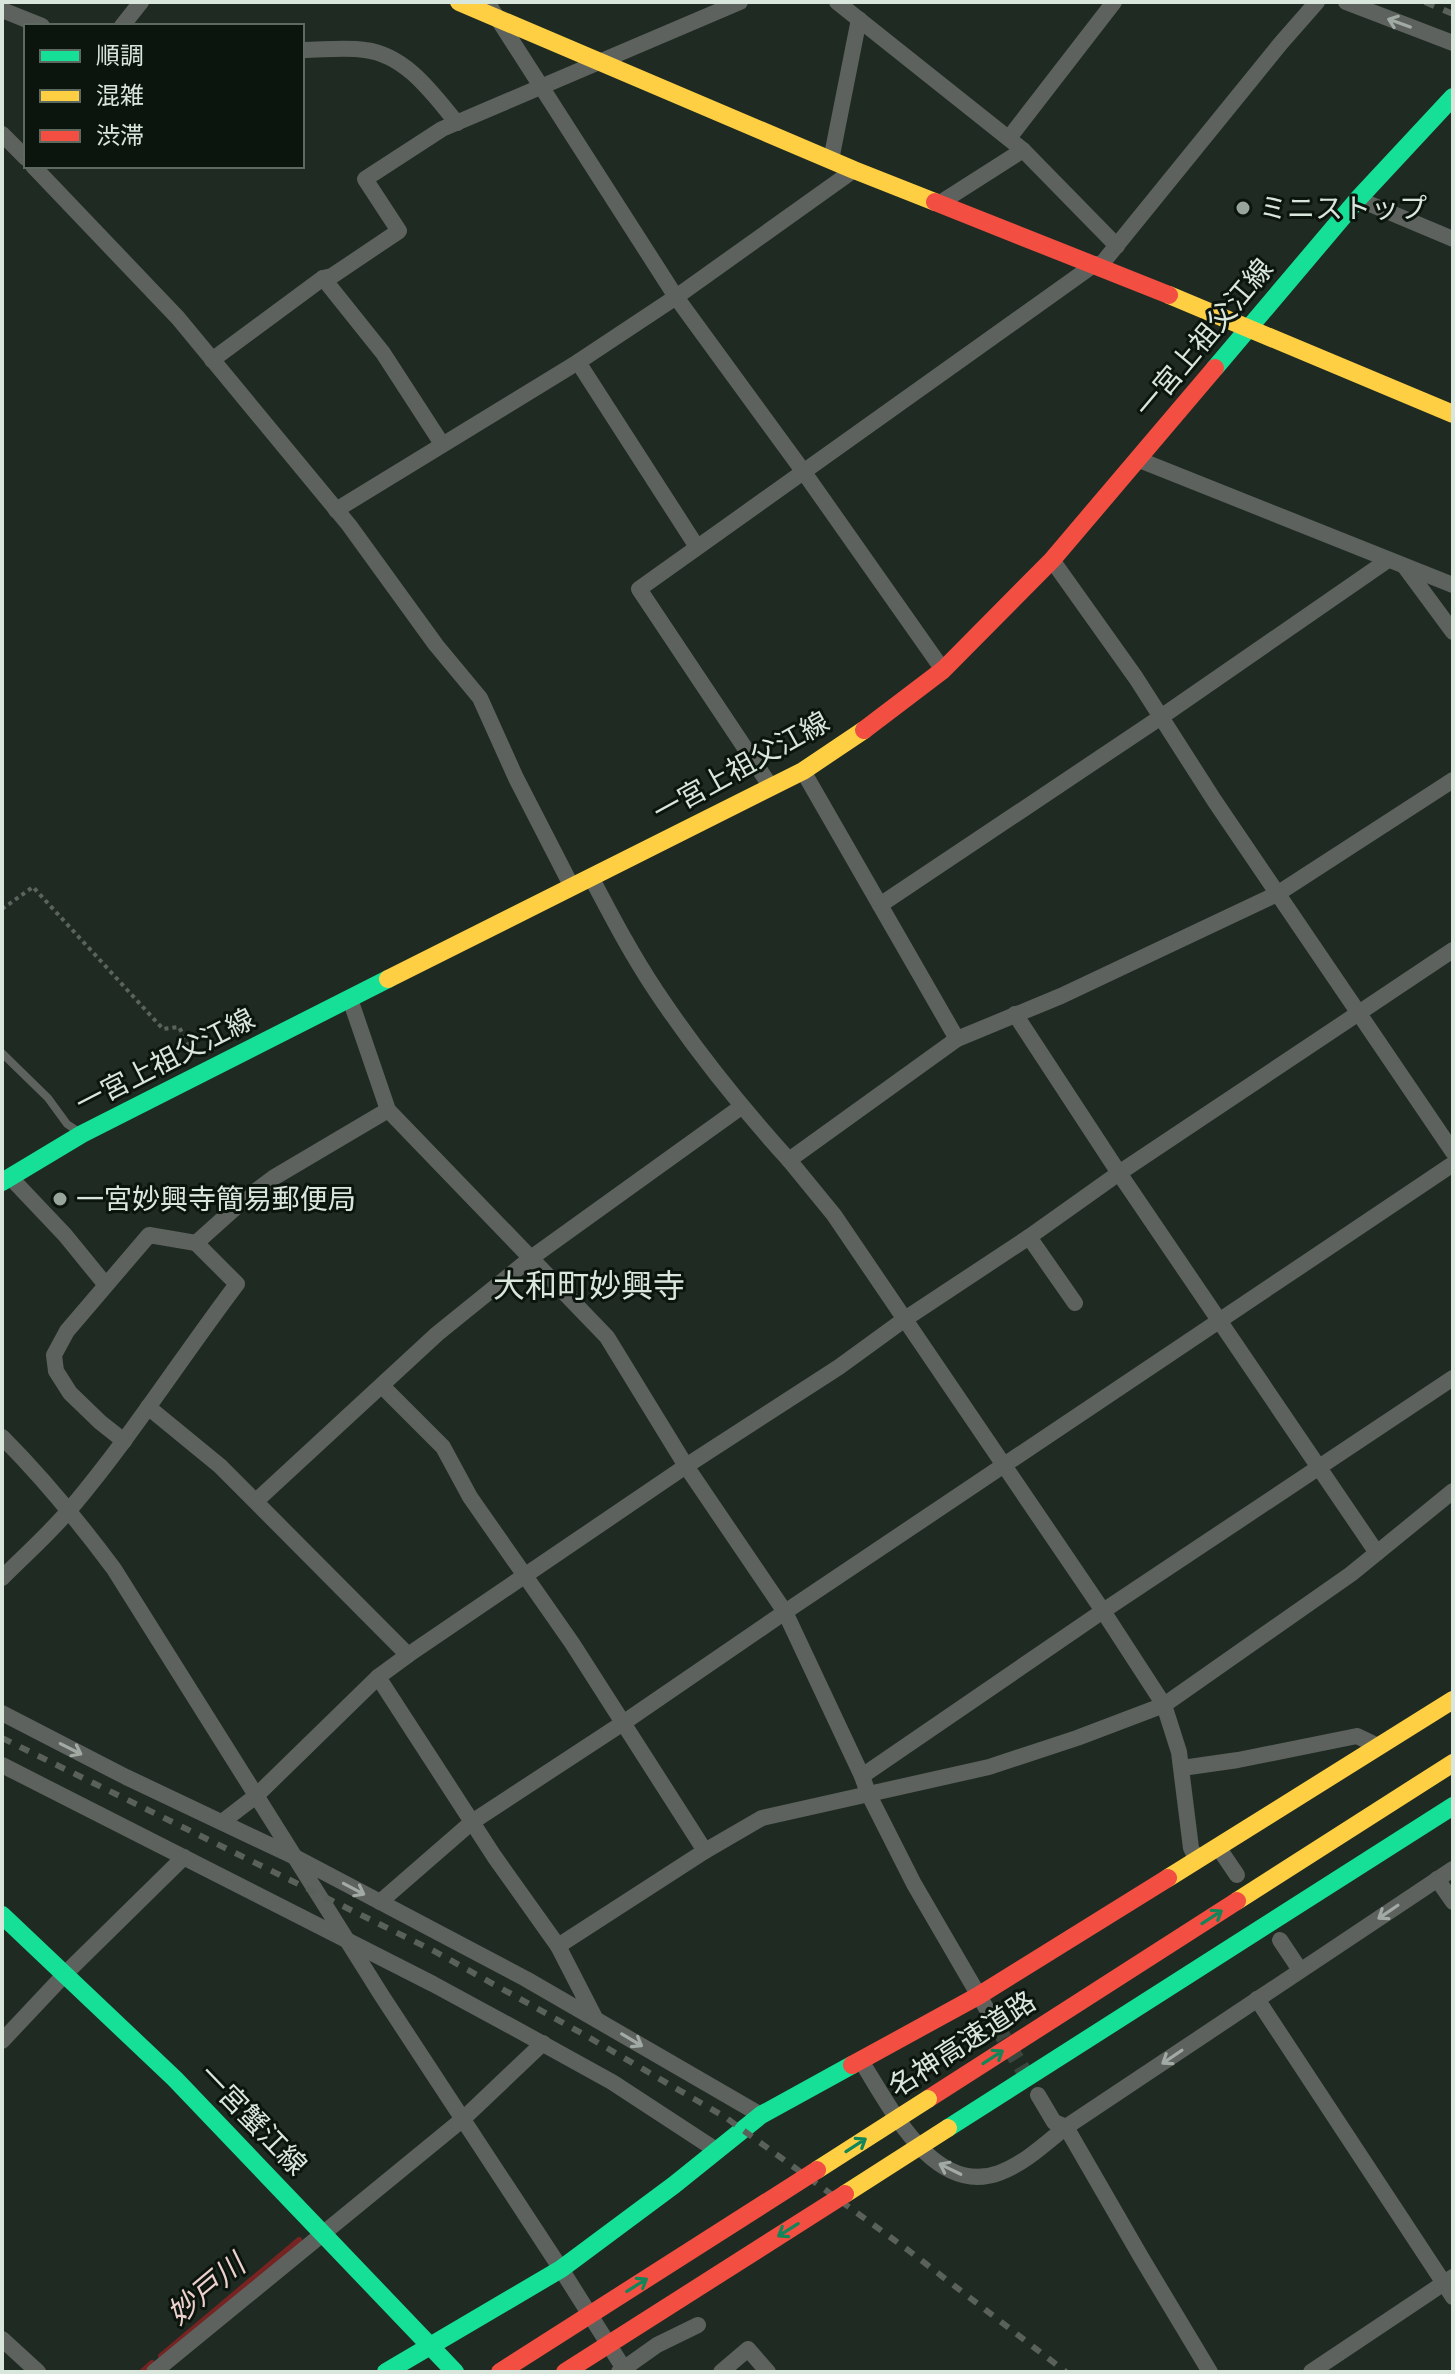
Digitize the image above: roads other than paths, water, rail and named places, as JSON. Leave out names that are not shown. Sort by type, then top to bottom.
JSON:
[{"type":"main road","points":[[459,2],[491,9],[601,61],[854,170],[1098,265],[1453,414]]},
{"type":"main road","name":"一宮上祖父江線","points":[[6,1180],[82,1134],[803,771],[877,722],[943,670],[1052,560],[1358,199],[1453,97]]},
{"type":"main road","points":[[386,2372],[561,2269],[761,2115],[978,1996],[1453,1700]]},
{"type":"main road","name":"名神高速道路","points":[[500,2372],[1453,1763]]},
{"type":"main road","points":[[565,2372],[1453,1806]]},
{"type":"main road","name":"一宮蟹江線","points":[[2,1915],[175,2079],[455,2372]]},
{"type":"street","points":[[124,24],[141,2]]},
{"type":"street","points":[[212,360],[323,278],[332,276],[399,231],[365,179],[442,129],[740,2]]},
{"type":"street","points":[[837,2],[1023,150],[1117,246]]},
{"type":"street","points":[[1009,138],[1114,2]]},
{"type":"street","points":[[771,787],[639,589],[1098,265],[1117,246],[1317,2]]},
{"type":"street","points":[[1346,2],[1453,43]]},
{"type":"street","points":[[491,9],[676,297],[943,670]]},
{"type":"street","points":[[2,10],[37,24]]},
{"type":"street","points":[[831,160],[859,19]]},
{"type":"street","points":[[304,50],[367,50],[398,62],[421,80],[457,123]]},
{"type":"street","points":[[2,134],[24,156]]},
{"type":"street","points":[[940,203],[1023,150]]},
{"type":"street","points":[[35,168],[178,318],[336,510],[436,645],[480,698],[516,778],[572,887]]},
{"type":"street","points":[[336,510],[578,362],[676,297],[854,170]]},
{"type":"street","points":[[1358,199],[1453,239]]},
{"type":"street","points":[[323,278],[383,353],[442,444]]},
{"type":"street","points":[[578,362],[697,547]]},
{"type":"street","points":[[1137,459],[1453,585]]},
{"type":"street","points":[[1052,560],[1136,678],[1277,894],[1453,1152]]},
{"type":"street","points":[[1396,563],[1453,632]]},
{"type":"street","points":[[880,905],[1396,563]]},
{"type":"street","points":[[803,771],[957,1039]]},
{"type":"street","points":[[789,1160],[957,1039],[1061,996],[1277,894],[1453,780]]},
{"type":"street","points":[[592,879],[656,992],[741,1107],[834,1215],[1164,1705],[1182,1768],[1191,1848],[1197,1860]]},
{"type":"street","points":[[222,1822],[257,1795],[378,1677],[408,1655],[1453,950]]},
{"type":"street","points":[[350,999],[388,1110],[607,1337],[686,1466],[785,1612],[868,1793],[914,1884],[996,2025]]},
{"type":"street","points":[[1015,1014],[1377,1553]]},
{"type":"street","points":[[256,1501],[437,1334],[531,1258],[741,1107]]},
{"type":"street","points":[[196,1243],[273,1178],[388,1110]]},
{"type":"street","points":[[380,1902],[472,1822],[1453,1164]]},
{"type":"street","points":[[6,1180],[65,1235],[105,1284]]},
{"type":"street","points":[[2,1578],[69,1510],[124,1441],[237,1284],[196,1243],[149,1235],[67,1331],[54,1355],[56,1371],[70,1393],[124,1441]]},
{"type":"street","points":[[1029,1237],[1075,1303]]},
{"type":"street","points":[[862,1776],[1453,1378]]},
{"type":"street","points":[[382,1386],[443,1447],[470,1497],[525,1575],[705,1851]]},
{"type":"street","points":[[148,1407],[220,1466],[408,1655]]},
{"type":"street","points":[[2,1437],[36,1471],[114,1569],[623,2371],[657,2345],[698,2325]]},
{"type":"street","points":[[558,1946],[762,1818],[989,1767],[1164,1705],[1377,1553],[1453,1491]]},
{"type":"street","points":[[378,1677],[472,1822],[558,1946],[595,2018]]},
{"type":"street","points":[[2,1713],[380,1902],[595,2018],[761,2115]]},
{"type":"street","points":[[1182,1768],[1357,1736],[1378,1746]]},
{"type":"street","points":[[2,1765],[543,2043],[612,2082],[716,2150]]},
{"type":"street","points":[[1218,1847],[1237,1875]]},
{"type":"street","points":[[2,2041],[184,1857]]},
{"type":"street","points":[[861,2061],[912,2139],[939,2165],[959,2175],[981,2177],[1001,2173],[1453,1869]]},
{"type":"street","points":[[1437,1879],[1453,1902]]},
{"type":"street","points":[[1280,1940],[1300,1970]]},
{"type":"street","points":[[1257,1999],[1450,2286],[1311,2372]]},
{"type":"street","points":[[154,2372],[463,2119],[543,2043]]},
{"type":"street","points":[[1038,2095],[1054,2122],[1066,2127],[1210,2372]]},
{"type":"street","points":[[2,2339],[38,2372]]},
{"type":"street","points":[[721,2372],[748,2349],[768,2372]]},
{"type":"lane","points":[[2,1053],[48,1098],[67,1124],[82,1134]]},
{"type":"waterway","name":"妙戸川","points":[[161,2356],[299,2240]]},
{"type":"waterway","name":"妙戸川","points":[[142,2372],[152,2363]]},
{"type":"tunnel","points":[[996,2025],[1031,2083]]},
{"type":"railway","points":[[1425,2],[1453,14]]},
{"type":"railway","points":[[2,1738],[434,1951],[725,2117],[908,2250],[1066,2372]]},
{"type":"place","name":"ミニストップ","points":[[1243,208]]},
{"type":"place","name":"一宮妙興寺簡易郵便局","points":[[60,1199]]},
{"type":"district","name":"大和町妙興寺","points":[[589,1286]]}]
